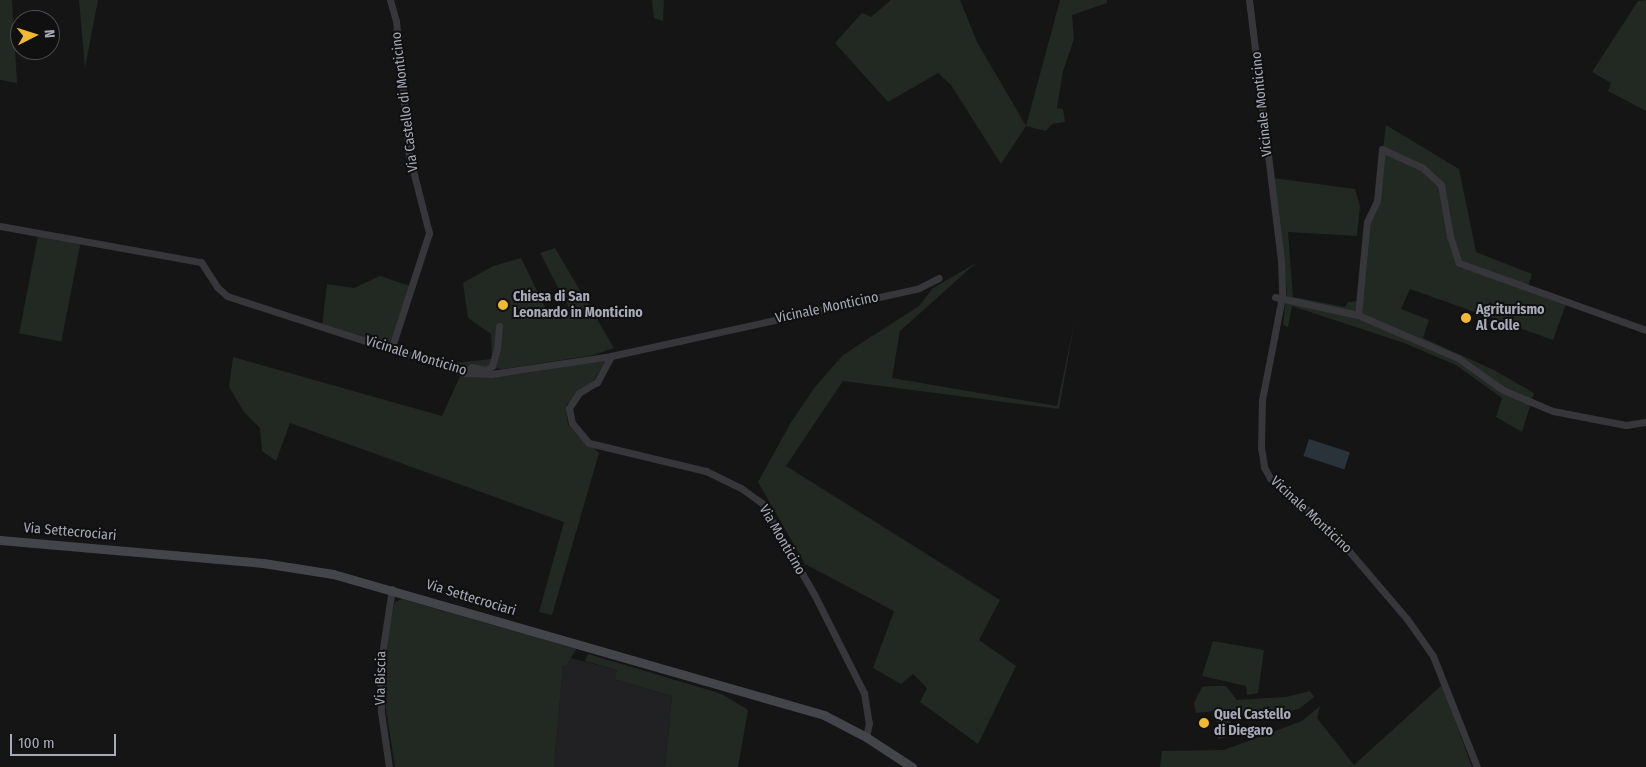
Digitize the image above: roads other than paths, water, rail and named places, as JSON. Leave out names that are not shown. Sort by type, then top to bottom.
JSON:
[{"type":"main road","name":"Via Settecrociari","points":[[0,540],[263,563],[333,574],[392,588],[824,715],[866,736],[912,767]]},
{"type":"street","name":"Via Castello di Monticino","points":[[390,0],[396,21],[409,156],[427,215],[429,233],[392,347]]},
{"type":"street","name":"Vicinale Monticino","points":[[1249,0],[1282,260],[1279,297],[1262,400],[1260,447],[1264,467],[1270,478],[1332,530],[1407,619],[1432,656],[1478,767]]},
{"type":"street","points":[[1358,315],[1367,222],[1377,201],[1382,149],[1423,168],[1441,185],[1450,236],[1459,263],[1646,330]]},
{"type":"street","name":"Vicinale Monticino","points":[[0,226],[201,262],[217,287],[227,296],[340,334],[392,347],[462,372],[492,374],[611,356],[919,288],[939,278]]},
{"type":"street","points":[[1279,297],[1358,315],[1458,358],[1503,390],[1553,411],[1626,425],[1646,422]]},
{"type":"street","points":[[462,372],[472,367],[486,370],[492,366],[497,349],[499,326]]},
{"type":"street","name":"Via Monticino","points":[[611,356],[597,382],[579,393],[569,408],[572,424],[589,443],[706,471],[741,488],[762,502],[814,594],[864,694],[869,723],[866,736]]},
{"type":"street","name":"Via Biscia","points":[[389,767],[381,712],[380,667],[392,588]]},
{"type":"place","name":"Chiesa di San Leonardo in Monticino","points":[[503,305]]},
{"type":"place","name":"Agriturismo Al Colle","points":[[1466,318]]},
{"type":"place","name":"Quel Castello di Diegaro","points":[[1204,723]]}]
